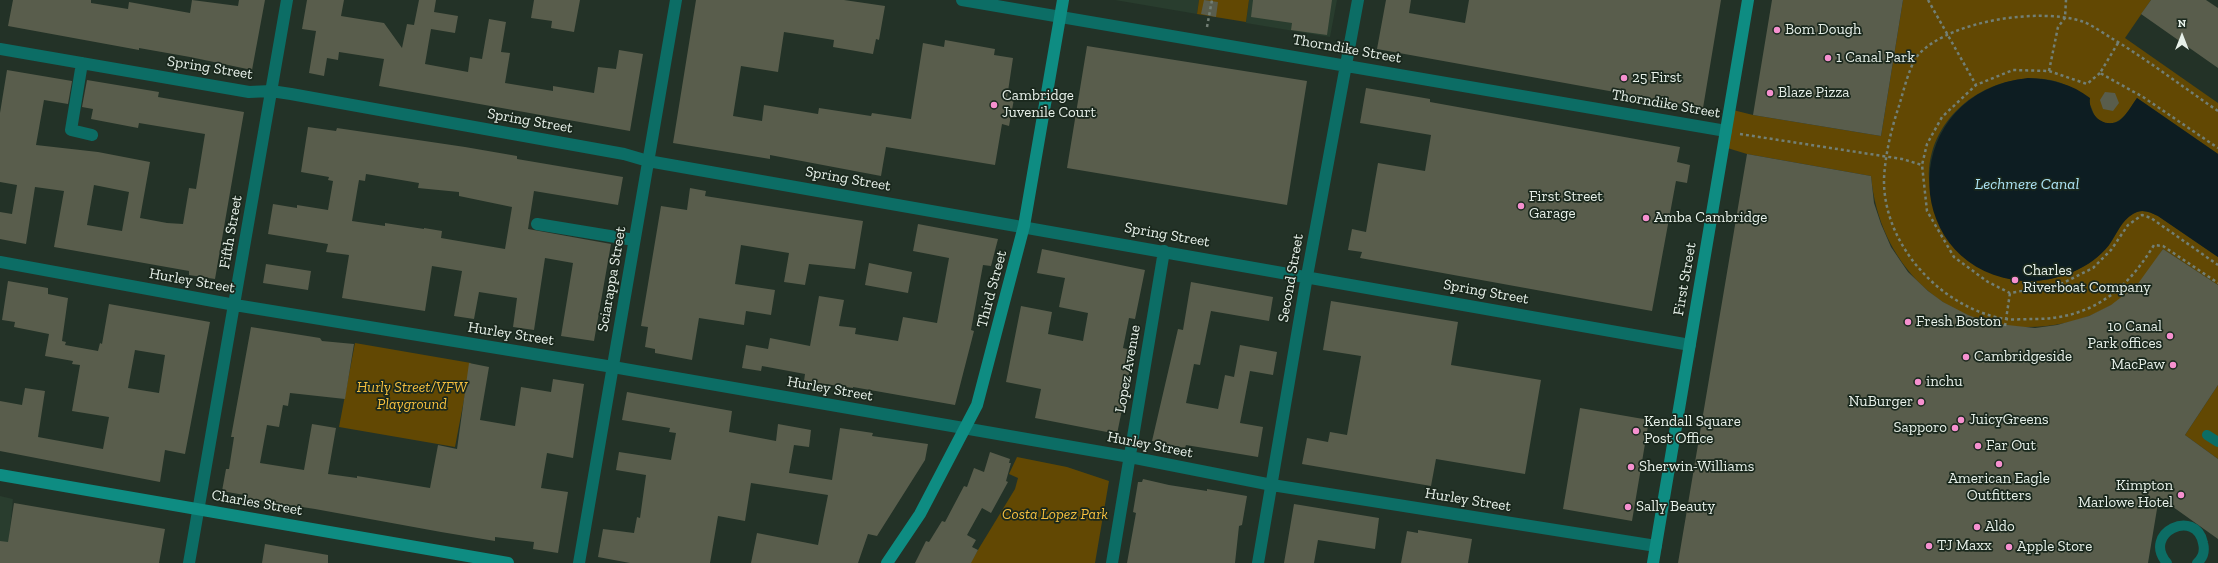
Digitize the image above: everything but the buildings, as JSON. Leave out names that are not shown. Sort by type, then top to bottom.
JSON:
[{"type":"street","name":"Fifth Street","points":[[189,563],[287,0]]},
{"type":"street","name":"Sciarappa Street","points":[[579,563],[676,0]]},
{"type":"street","name":"Thorndike Street","points":[[962,0],[1726,131]]},
{"type":"street","name":"Third Street","points":[[887,563],[920,514],[977,405],[1024,226],[1063,0]]},
{"type":"street","name":"Second Street","points":[[1258,563],[1307,276],[1358,0]]},
{"type":"street","name":"First Street","points":[[1653,563],[1748,0]]},
{"type":"street","name":"Spring Street","points":[[0,49],[249,92],[271,91],[624,154],[648,161],[1024,226],[1690,345]]},
{"type":"street","points":[[82,63],[71,130],[92,135]]},
{"type":"street","points":[[537,224],[634,240]]},
{"type":"street","name":"Lopez Avenue","points":[[1112,563],[1164,251]]},
{"type":"street","name":"Hurley Street","points":[[0,262],[235,305],[613,367],[964,430],[1130,457],[1272,486],[1656,546]]},
{"type":"street","name":"Charles Street","points":[[0,475],[508,563]]},
{"type":"lane","points":[[2207,435],[2218,442]]},
{"type":"lane","points":[[2168,563],[2161,552],[2162,538],[2166,533],[2178,526],[2186,526],[2199,533],[2204,546],[2200,562]]},
{"type":"path","points":[[1205,41],[1212,0]]},
{"type":"path","points":[[1928,0],[1976,85]]},
{"type":"path","points":[[2049,71],[2058,27],[2065,18],[2066,0]]},
{"type":"path","points":[[2218,111],[2118,42],[2085,22],[2065,18],[2030,15],[1990,20],[1938,39],[1918,54],[1892,127],[1884,180],[1890,218],[1910,259],[1936,286],[1970,308],[2005,319],[2041,319],[2067,315],[2098,303],[2119,290],[2139,270],[2154,245],[2163,246],[2218,283]]},
{"type":"path","points":[[2118,42],[2100,73],[2087,84],[2049,71],[2014,70],[1976,85],[1942,117],[1927,144],[1922,165],[1927,211],[1954,257],[1988,282],[2010,293],[2061,284],[2093,268],[2110,250],[2128,226],[2142,215],[2151,218],[2218,265]]},
{"type":"path","points":[[2100,73],[2143,97],[2218,148]]},
{"type":"path","points":[[1726,131],[1887,158],[1902,159],[1922,165]]},
{"type":"path","points":[[2005,326],[2010,293]]},
{"type":"shaded area","points":[[1115,0],[1199,0],[1197,14]]},
{"type":"shaded area","points":[[1249,0],[1337,0],[1330,37],[1246,23]]},
{"type":"shaded area","points":[[0,496],[13,499],[9,538],[150,563],[0,563]]},
{"type":"green space","points":[[1199,0],[1249,0],[1246,22],[1197,14]]},
{"type":"green space","points":[[1903,0],[2151,0],[2125,38],[2218,103],[2218,154],[2137,98],[2124,116],[2116,122],[2105,123],[2098,120],[2085,98],[2072,88],[2050,80],[2028,79],[2006,82],[1985,90],[1967,102],[1951,117],[1939,135],[1931,156],[1929,179],[1930,185],[1941,227],[1950,242],[1970,261],[1994,274],[2017,280],[2031,281],[2046,280],[2074,271],[2087,264],[2109,245],[2128,217],[2135,212],[2142,211],[2158,216],[2218,257],[2218,285],[2163,249],[2147,274],[2134,289],[2116,302],[2096,313],[2075,321],[2028,327],[1993,323],[1962,313],[1934,295],[1910,272],[1891,244],[1878,212],[1871,176],[1747,154],[1724,147],[1729,109],[1753,115],[1881,136]]},
{"type":"green space","name":"Hurly Street/VFW Playground","points":[[355,343],[471,363],[455,447],[339,427]]},
{"type":"green space","points":[[2218,385],[2218,459],[2185,435]]},
{"type":"green space","name":"Costa Lopez Park","points":[[1017,457],[1067,467],[1109,481],[1095,563],[970,563],[1015,489],[1018,478],[1009,474]]},
{"type":"water","name":"Lechmere Canal","points":[[2028,78],[2061,83],[2076,89],[2090,98],[2091,109],[2094,114],[2102,121],[2107,123],[2113,123],[2122,119],[2137,98],[2218,154],[2218,257],[2158,216],[2143,211],[2136,212],[2129,217],[2109,245],[2090,263],[2079,269],[2053,278],[2027,281],[2014,280],[1976,266],[1949,242],[1934,211],[1930,177],[1937,143],[1956,113],[1986,90]]},
{"type":"place","name":"Bom Dough","points":[[1777,30]]},
{"type":"place","name":"1 Canal Park","points":[[1828,58]]},
{"type":"place","name":"25 First","points":[[1624,78]]},
{"type":"place","name":"Blaze Pizza","points":[[1770,93]]},
{"type":"place","name":"Cambridge Juvenile Court","points":[[994,105]]},
{"type":"place","name":"First Street Garage","points":[[1521,206]]},
{"type":"place","name":"Amba Cambridge","points":[[1646,218]]},
{"type":"place","name":"Charles Riverboat Company","points":[[2015,280]]},
{"type":"place","name":"Fresh Boston","points":[[1908,322]]},
{"type":"place","name":"10 Canal Park offices","points":[[2170,336]]},
{"type":"place","name":"Cambridgeside","points":[[1966,357]]},
{"type":"place","name":"MacPaw","points":[[2173,365]]},
{"type":"place","name":"inchu","points":[[1918,382]]},
{"type":"place","name":"NuBurger","points":[[1921,402]]},
{"type":"place","name":"JuicyGreens","points":[[1961,420]]},
{"type":"place","name":"Sapporo","points":[[1955,428]]},
{"type":"place","name":"Kendall Square Post Office","points":[[1636,431]]},
{"type":"place","name":"Far Out","points":[[1978,446]]},
{"type":"place","name":"American Eagle Outfitters","points":[[1999,464]]},
{"type":"place","name":"Sherwin-Williams","points":[[1631,467]]},
{"type":"place","name":"Kimpton Marlowe Hotel","points":[[2181,495]]},
{"type":"place","name":"Sally Beauty","points":[[1628,507]]},
{"type":"place","name":"Aldo","points":[[1977,527]]},
{"type":"place","name":"TJ Maxx","points":[[1929,546]]},
{"type":"place","name":"Apple Store","points":[[2009,547]]}]
